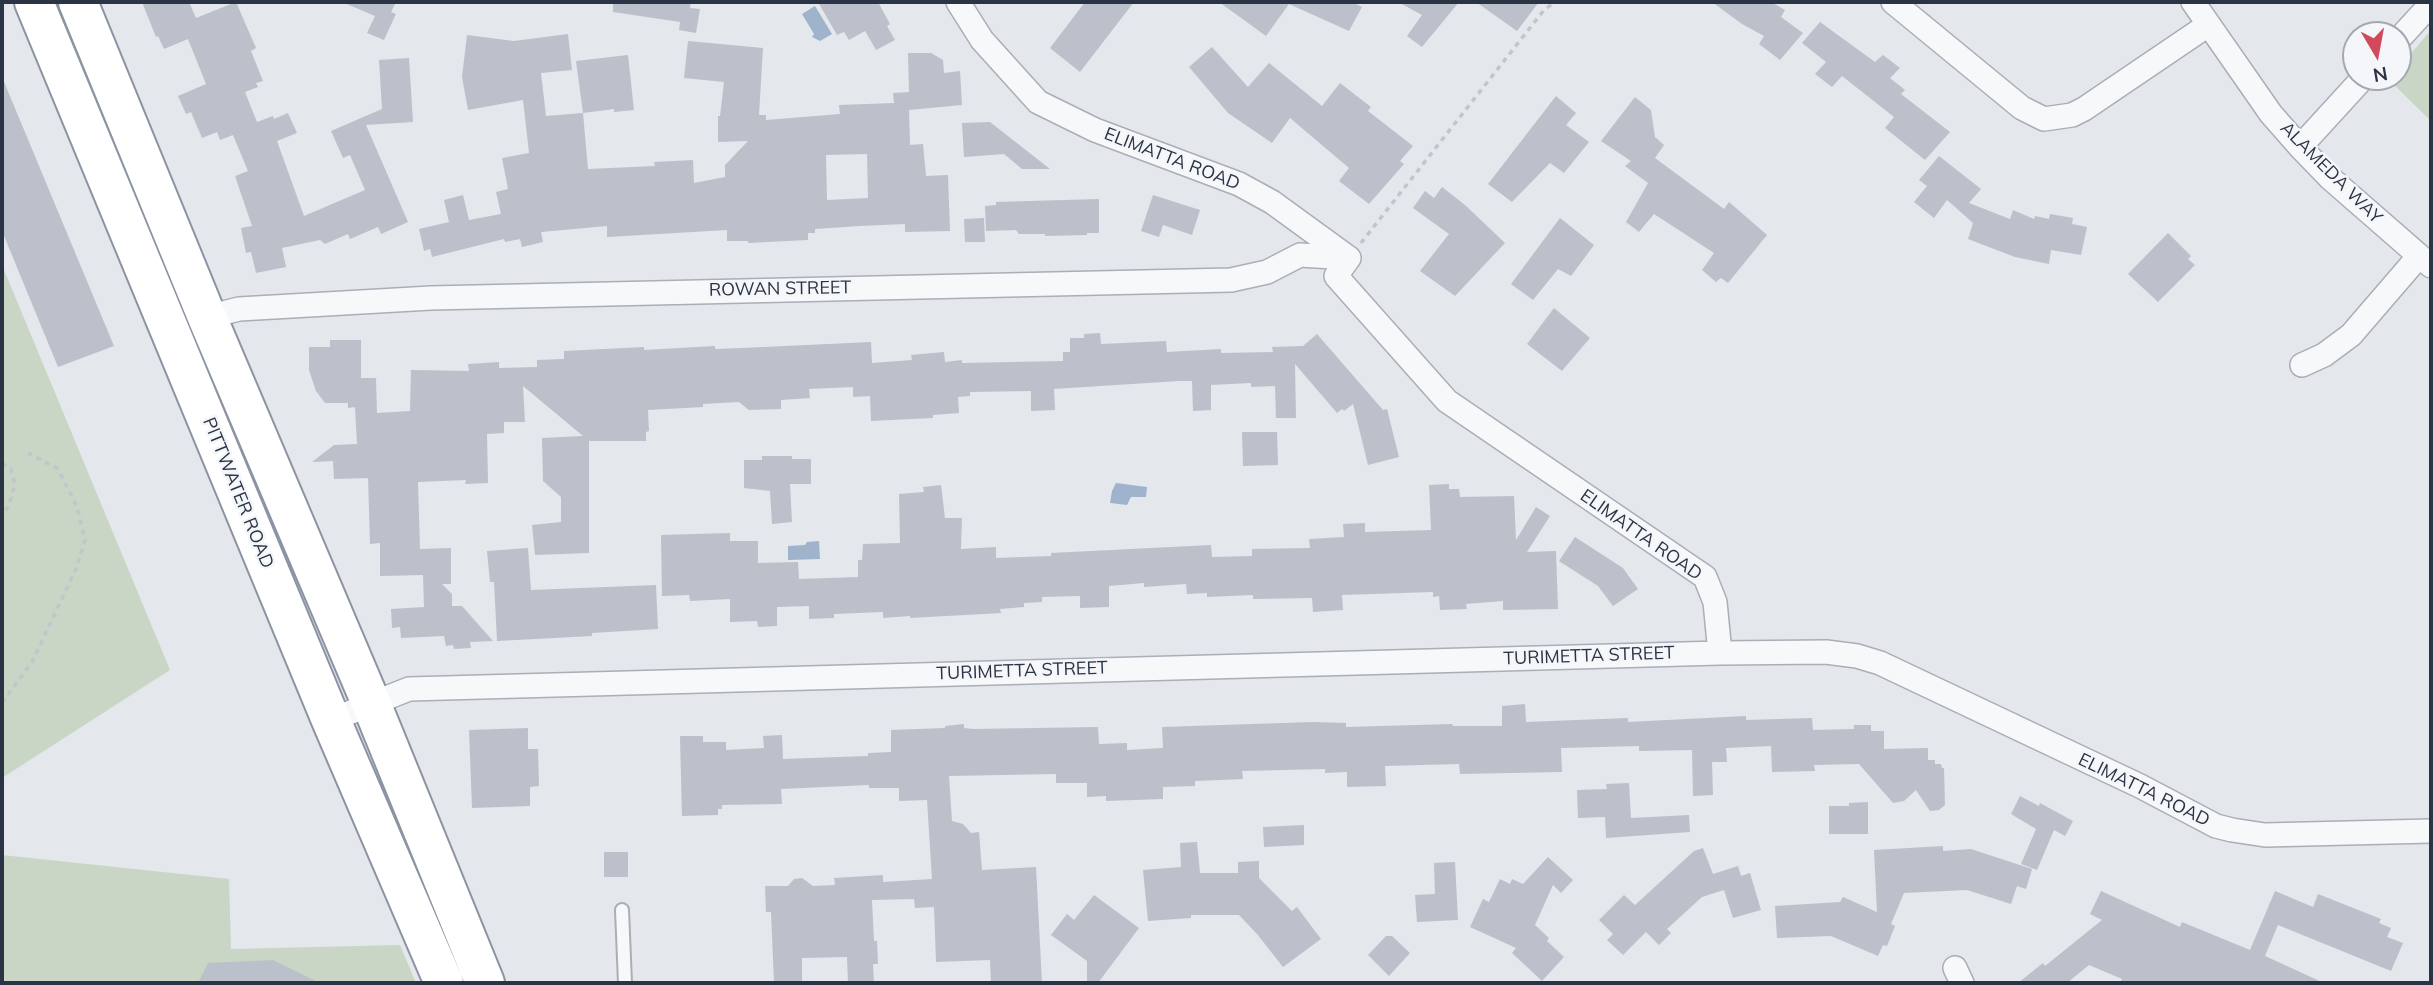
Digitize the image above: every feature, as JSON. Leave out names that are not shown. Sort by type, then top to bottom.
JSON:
[{"type":"highway","name":"PITTWATER ROAD","points":[[34,2],[331,720],[444,983]]},
{"type":"highway","points":[[78,2],[485,983]]},
{"type":"street","name":"ELIMATTA ROAD","points":[[958,2],[982,40],[1038,102],[1095,130],[1239,184],[1272,202],[1349,258],[1336,276],[1447,401],[1705,577],[1715,602],[1720,653],[1826,652],[1857,656],[1880,663],[2140,786],[2216,826],[2265,835],[2431,831]]},
{"type":"street","points":[[1893,2],[2022,108],[2044,119],[2071,115],[2084,109],[2208,25]]},
{"type":"street","name":"ALAMEDA WAY","points":[[2193,2],[2272,114],[2300,147],[2330,178],[2425,261]]},
{"type":"street","points":[[2412,25],[2431,4]]},
{"type":"street","points":[[2300,147],[2351,91]]},
{"type":"street","name":"ROWAN STREET","points":[[207,317],[239,309],[431,298],[1231,280],[1267,272],[1300,255],[1349,258]]},
{"type":"street","points":[[2302,365],[2325,355],[2351,335],[2425,261]]},
{"type":"street","name":"TURIMETTA STREET","points":[[331,720],[409,689],[1720,653]]},
{"type":"lane","points":[[622,910],[625,983]]},
{"type":"path","points":[[1349,258],[1544,10],[1555,2]]},
{"type":"path","points":[[2,703],[32,662],[76,569],[86,540],[77,507],[58,469],[28,453]]},
{"type":"path","points":[[2,463],[11,469],[15,484],[9,505],[2,516]]},
{"type":"green space","points":[[2431,30],[2431,121],[2400,91],[2412,91],[2412,52]]},
{"type":"green space","points":[[2,265],[170,670],[2,778]]},
{"type":"green space","points":[[2,855],[229,879],[231,949],[400,945],[416,983],[2,983]]},
{"type":"water","points":[[815,6],[832,34],[820,41],[812,37],[814,34],[802,14]]},
{"type":"water","points":[[1116,483],[1147,487],[1146,497],[1131,497],[1127,505],[1110,503]]},
{"type":"water","points":[[819,541],[820,559],[788,560],[788,546]]},
{"type":"building","points":[[142,2],[189,2],[196,18],[236,2],[256,48],[251,51],[263,81],[256,83],[258,87],[245,92],[257,122],[288,113],[297,133],[277,141],[304,216],[365,190],[350,155],[343,158],[331,131],[382,109],[379,60],[409,58],[413,122],[366,125],[408,222],[381,234],[378,227],[350,239],[348,234],[325,244],[320,240],[282,248],[286,267],[256,273],[251,252],[246,253],[241,228],[252,226],[235,176],[248,171],[233,135],[220,140],[217,132],[202,138],[191,112],[186,114],[178,96],[206,84],[188,39],[164,49],[158,36],[156,37]]},
{"type":"building","points":[[342,2],[396,2],[391,12],[396,14],[384,40],[367,33],[375,16]]},
{"type":"building","points":[[613,2],[691,2],[690,8],[700,9],[696,33],[679,30],[680,22],[613,12]]},
{"type":"building","points":[[818,2],[878,2],[895,40],[876,50],[865,31],[849,40],[844,32],[837,35]]},
{"type":"building","points":[[1085,2],[1134,2],[1080,72],[1050,48]]},
{"type":"building","points":[[1219,2],[1352,2],[1362,7],[1349,31],[1289,4],[1266,36]]},
{"type":"building","points":[[1398,2],[1459,2],[1422,47],[1407,36],[1422,15]]},
{"type":"building","points":[[1476,2],[1539,2],[1517,31]]},
{"type":"building","points":[[1712,2],[1771,2],[1785,10],[1781,17],[1803,33],[1780,60],[1759,44],[1764,36]]},
{"type":"building","points":[[1820,22],[1875,62],[1883,55],[1900,68],[1890,78],[1905,90],[1901,94],[1950,132],[1925,160],[1885,128],[1894,117],[1842,76],[1832,87],[1815,74],[1826,62],[1802,43]]},
{"type":"building","points":[[568,34],[572,70],[541,73],[546,116],[583,113],[588,169],[655,166],[654,162],[693,160],[694,183],[725,177],[725,165],[748,141],[718,142],[718,116],[724,82],[684,78],[688,41],[763,48],[759,115],[766,115],[766,120],[840,114],[839,105],[894,103],[893,93],[909,92],[908,53],[931,53],[943,60],[944,73],[960,71],[962,105],[909,110],[910,145],[923,144],[926,176],[948,175],[950,231],[905,232],[905,224],[860,226],[815,229],[815,233],[808,233],[808,240],[748,243],[727,241],[727,230],[607,237],[607,226],[541,232],[543,242],[522,247],[520,239],[505,242],[504,239],[432,257],[430,249],[424,251],[419,229],[449,222],[444,200],[463,195],[469,220],[501,214],[496,192],[508,189],[502,158],[529,153],[523,100],[468,110],[462,77],[467,35],[514,41]],"holes":[[[867,154],[868,198],[827,200],[826,155]]]},
{"type":"building","points":[[1212,47],[1248,87],[1269,63],[1322,106],[1340,83],[1371,107],[1368,111],[1413,146],[1400,161],[1404,164],[1369,204],[1339,181],[1349,168],[1290,118],[1272,143],[1228,113],[1189,67]]},
{"type":"building","points":[[628,55],[634,110],[614,112],[614,109],[583,113],[576,61]]},
{"type":"building","points":[[2,77],[114,346],[58,367],[2,231]]},
{"type":"building","points":[[1556,96],[1576,113],[1566,125],[1589,142],[1564,173],[1550,163],[1512,202],[1488,184]]},
{"type":"building","points":[[1635,97],[1651,110],[1655,137],[1664,145],[1655,158],[1724,209],[1729,202],[1767,235],[1728,283],[1721,278],[1716,282],[1702,270],[1714,253],[1654,214],[1639,232],[1626,222],[1648,183],[1625,166],[1631,161],[1601,141]]},
{"type":"building","points":[[990,122],[1050,169],[1022,169],[1004,154],[964,157],[962,123]]},
{"type":"building","points":[[1939,156],[1981,189],[1969,203],[2010,219],[2013,210],[2034,219],[2035,216],[2049,219],[2050,214],[2073,218],[2072,224],[2087,227],[2081,255],[2051,250],[2049,264],[2015,257],[1968,239],[1973,223],[1947,200],[1934,218],[1914,202],[1927,186],[1919,180]]},
{"type":"building","points":[[1442,187],[1505,243],[1455,296],[1420,271],[1449,234],[1413,208],[1425,191],[1434,198]]},
{"type":"building","points":[[1153,195],[1200,210],[1192,235],[1163,225],[1159,237],[1141,231]]},
{"type":"building","points":[[1099,199],[1099,233],[1045,236],[1019,234],[1016,230],[986,231],[985,206],[996,205],[996,202]]},
{"type":"building","points":[[984,218],[985,242],[965,242],[964,219]]},
{"type":"building","points":[[1560,218],[1594,245],[1571,276],[1558,269],[1533,300],[1511,284]]},
{"type":"building","points":[[2168,233],[2191,256],[2188,259],[2195,265],[2158,302],[2128,274]]},
{"type":"building","points":[[1554,308],[1590,338],[1562,371],[1527,344]]},
{"type":"building","points":[[1100,333],[1101,344],[1166,341],[1167,352],[1221,349],[1221,353],[1273,352],[1272,347],[1303,346],[1317,334],[1383,410],[1387,409],[1399,457],[1368,465],[1353,404],[1337,413],[1295,364],[1296,418],[1276,418],[1275,386],[1251,387],[1251,383],[1211,385],[1211,410],[1193,411],[1192,381],[1179,381],[1054,389],[1055,410],[1031,411],[1031,391],[970,392],[970,396],[958,397],[959,413],[933,415],[933,418],[871,421],[870,396],[853,397],[853,387],[809,389],[810,398],[781,400],[781,409],[749,410],[739,402],[648,410],[649,431],[646,432],[646,441],[589,441],[589,553],[535,555],[532,525],[561,522],[561,497],[543,481],[542,438],[583,436],[523,386],[525,422],[504,422],[504,433],[487,434],[488,483],[465,484],[466,480],[418,482],[420,549],[451,548],[451,584],[442,584],[452,594],[452,606],[462,606],[493,641],[470,642],[471,648],[454,649],[453,645],[446,646],[444,636],[401,638],[400,627],[392,628],[391,609],[424,607],[423,575],[380,576],[380,543],[370,544],[368,478],[334,479],[333,461],[312,462],[334,445],[357,444],[355,407],[348,408],[348,403],[325,403],[316,391],[309,370],[309,347],[330,347],[330,340],[361,340],[361,378],[376,378],[377,413],[410,411],[411,370],[469,371],[468,364],[499,362],[499,368],[537,367],[537,360],[564,359],[564,351],[715,346],[715,349],[871,342],[872,363],[912,360],[911,355],[944,352],[945,362],[1063,361],[1063,352],[1070,352],[1070,338],[1084,338],[1084,334]]},
{"type":"building","points":[[1242,432],[1277,432],[1278,465],[1243,466]]},
{"type":"building","points":[[762,456],[811,459],[811,484],[790,484],[792,522],[772,524],[770,491],[744,488],[744,460],[762,460]]},
{"type":"building","points":[[1449,484],[1449,489],[1459,489],[1460,497],[1514,496],[1516,540],[1536,507],[1550,516],[1527,552],[1556,551],[1558,609],[1503,610],[1503,601],[1466,604],[1467,609],[1440,610],[1439,596],[1433,597],[1433,592],[1342,595],[1343,610],[1313,612],[1312,598],[1253,599],[1253,595],[1207,597],[1207,593],[1187,594],[1186,584],[1144,587],[1144,583],[1109,586],[1109,607],[1080,608],[1080,596],[1042,597],[1042,602],[1000,609],[1001,613],[883,618],[883,612],[834,614],[834,618],[809,619],[809,606],[777,607],[777,626],[758,627],[757,621],[730,622],[730,599],[690,601],[689,595],[662,596],[661,535],[730,533],[730,541],[758,541],[758,563],[798,562],[799,579],[858,577],[858,560],[862,560],[863,544],[900,543],[899,494],[924,492],[923,487],[941,485],[945,518],[962,518],[961,549],[996,547],[996,558],[1211,545],[1212,557],[1252,556],[1252,549],[1310,548],[1309,539],[1344,537],[1343,524],[1365,523],[1365,532],[1431,530],[1429,485]]},
{"type":"building","points":[[1575,537],[1623,568],[1638,589],[1613,606],[1598,586],[1559,561]]},
{"type":"building","points":[[528,548],[531,590],[656,585],[658,629],[497,641],[494,582],[490,582],[487,551]]},
{"type":"building","points":[[1525,704],[1526,722],[1628,718],[1628,722],[1746,716],[1746,720],[1812,718],[1813,730],[1854,729],[1854,725],[1871,725],[1871,731],[1884,731],[1884,749],[1928,748],[1928,760],[1935,760],[1935,764],[1941,764],[1944,768],[1945,805],[1939,810],[1930,811],[1916,790],[1904,801],[1893,803],[1859,764],[1814,765],[1815,771],[1772,772],[1771,746],[1726,748],[1727,762],[1712,762],[1713,795],[1693,796],[1692,750],[1639,751],[1639,746],[1561,748],[1562,772],[1460,774],[1459,764],[1385,766],[1386,786],[1347,787],[1347,772],[1325,773],[1325,769],[1242,771],[1243,779],[1195,781],[1195,786],[1163,787],[1163,799],[1106,801],[1106,796],[1087,797],[1087,783],[1056,783],[1056,774],[949,776],[952,821],[963,824],[971,833],[979,832],[982,870],[1036,867],[1042,983],[991,983],[990,960],[936,962],[934,907],[915,908],[914,899],[872,900],[878,964],[873,964],[874,983],[848,983],[847,957],[802,958],[802,983],[774,983],[771,912],[766,912],[765,886],[788,886],[794,879],[802,878],[813,886],[835,885],[834,878],[883,875],[883,882],[932,879],[927,800],[899,801],[899,788],[869,788],[869,785],[781,789],[782,804],[722,805],[722,809],[718,809],[718,815],[682,816],[680,736],[703,736],[703,742],[726,742],[726,750],[764,748],[763,736],[782,735],[783,759],[868,756],[868,753],[891,752],[891,730],[945,728],[964,724],[964,728],[973,729],[1098,727],[1099,744],[1127,743],[1127,750],[1163,748],[1162,727],[1313,722],[1346,723],[1346,727],[1452,724],[1502,726],[1502,706]]},
{"type":"building","points":[[528,728],[528,749],[538,749],[539,786],[530,787],[530,806],[472,808],[469,730]]},
{"type":"building","points":[[1629,783],[1631,818],[1689,815],[1690,832],[1606,838],[1605,817],[1578,818],[1577,790],[1607,789],[1606,784]]},
{"type":"building","points":[[2020,796],[2039,806],[2040,803],[2073,821],[2065,836],[2054,830],[2037,870],[2021,864],[2036,829],[2011,814]]},
{"type":"building","points":[[1868,802],[1868,834],[1829,834],[1829,806]]},
{"type":"building","points":[[1304,825],[1304,845],[1264,847],[1263,827]]},
{"type":"building","points":[[1197,842],[1200,873],[1238,873],[1238,862],[1259,861],[1259,878],[1292,911],[1297,907],[1321,939],[1283,967],[1239,915],[1191,915],[1191,918],[1148,921],[1143,870],[1181,867],[1180,843]]},
{"type":"building","points":[[1943,846],[1943,851],[1971,849],[2032,869],[2026,889],[2017,886],[2011,904],[1967,890],[1904,893],[1891,924],[1895,926],[1887,946],[1883,945],[1878,956],[1831,936],[1777,938],[1775,906],[1840,902],[1843,897],[1877,912],[1874,850]]},
{"type":"building","points":[[1703,848],[1713,874],[1738,866],[1741,876],[1750,873],[1761,910],[1733,918],[1724,890],[1702,897],[1667,929],[1671,933],[1659,945],[1646,932],[1623,955],[1607,940],[1613,934],[1599,920],[1624,895],[1635,905],[1694,851]]},
{"type":"building","points":[[604,852],[628,852],[628,877],[604,877]]},
{"type":"building","points":[[1548,857],[1573,880],[1561,893],[1553,885],[1535,925],[1564,957],[1542,981],[1512,953],[1516,948],[1470,927],[1483,899],[1489,902],[1500,879],[1510,884],[1512,879],[1523,884]]},
{"type":"building","points":[[1455,862],[1458,920],[1417,922],[1415,895],[1435,894],[1434,863]]},
{"type":"building","points":[[2101,891],[2180,927],[2182,922],[2250,950],[2275,891],[2313,907],[2318,894],[2381,919],[2379,923],[2391,928],[2387,937],[2403,943],[2391,971],[2278,925],[2265,956],[2324,983],[2120,983],[2122,979],[2089,965],[2067,983],[2018,983],[2043,963],[2045,966],[2102,920],[2090,914]]},
{"type":"building","points":[[1094,895],[1139,928],[1098,983],[1087,983],[1087,961],[1051,935],[1067,914],[1074,920]]},
{"type":"building","points":[[1386,936],[1392,936],[1410,953],[1389,976],[1368,955]]},
{"type":"building","points":[[273,960],[320,983],[198,983],[208,963]]}]
